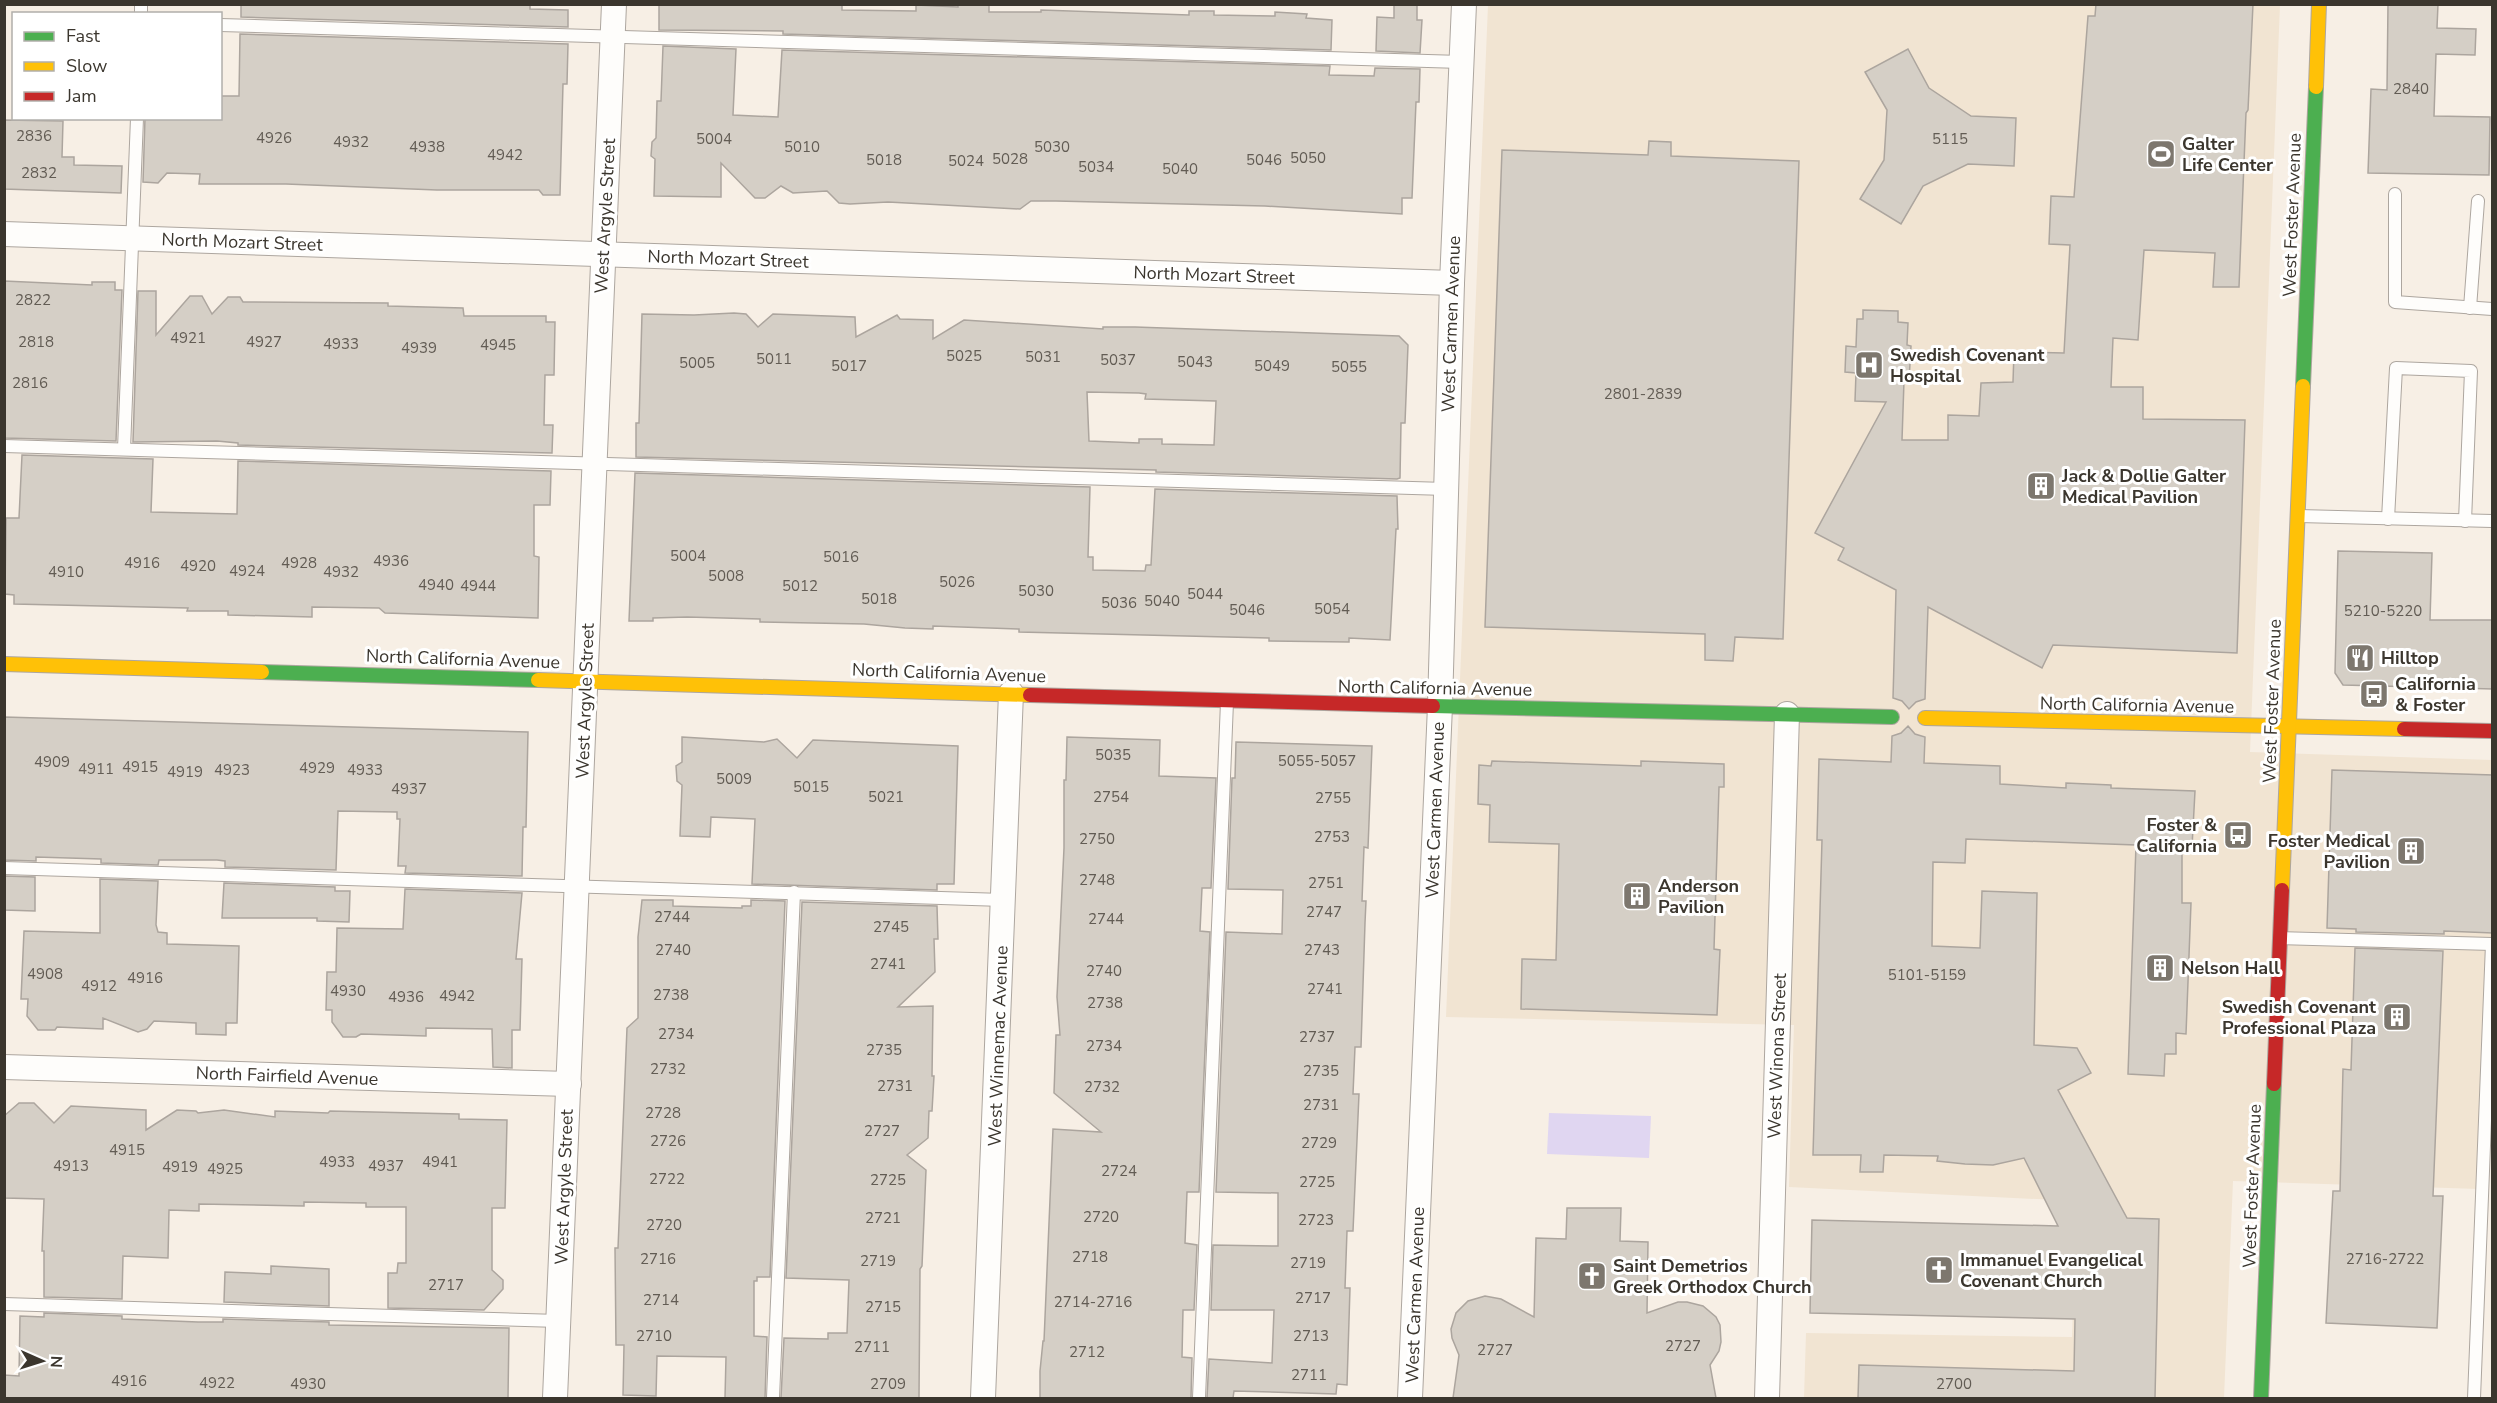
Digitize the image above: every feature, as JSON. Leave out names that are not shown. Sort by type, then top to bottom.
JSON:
[{"type":"main road","name":"West Foster Avenue","points":[[2261,1398],[2319,4]]},
{"type":"main road","name":"North California Avenue","points":[[4,664],[1227,701],[1892,717]]},
{"type":"main road","name":"North California Avenue","points":[[1925,718],[2493,731]]},
{"type":"street","name":"West Argyle Street","points":[[555,1398],[614,4]]},
{"type":"street","name":"West Carmen Avenue","points":[[1410,1398],[1440,706],[1452,283],[1464,4]]},
{"type":"street","name":"North Mozart Street","points":[[4,234],[1452,283]]},
{"type":"street","name":"West Winnemac Avenue","points":[[983,1398],[1011,693]]},
{"type":"street","name":"West Winona Street","points":[[1767,1398],[1786,714]]},
{"type":"street","name":"North Fairfield Avenue","points":[[4,1068],[569,1084]]},
{"type":"lane","points":[[222,25],[1461,62]]},
{"type":"lane","points":[[124,449],[137,120]]},
{"type":"lane","points":[[2396,194],[2395,302],[2493,309]]},
{"type":"lane","points":[[2470,308],[2478,201]]},
{"type":"lane","points":[[2388,519],[2396,369],[2471,371],[2465,521]]},
{"type":"lane","points":[[4,446],[1446,489]]},
{"type":"lane","points":[[2298,516],[2493,521]]},
{"type":"lane","points":[[1199,1398],[1227,701]]},
{"type":"lane","points":[[4,868],[1003,900]]},
{"type":"lane","points":[[773,1398],[794,892]]},
{"type":"lane","points":[[2280,938],[2492,944],[2474,1398]]},
{"type":"lane","points":[[4,1304],[559,1320]]},
{"type":"shaded area","name":"Swedish Covenant Hospital","points":[[1488,5],[2280,5],[2250,752],[2492,760],[2492,942],[2479,1189],[2233,1181],[2224,1398],[1804,1398],[1806,1333],[2072,1337],[2077,1201],[1789,1187],[1794,1025],[1446,1017]]},
{"type":"shaded area","points":[[1549,1113],[1651,1116],[1649,1158],[1547,1154]]},
{"type":"building","points":[[241,4],[530,4],[530,9],[568,10],[568,27],[241,17]]},
{"type":"building","points":[[659,4],[842,4],[842,10],[916,11],[916,5],[958,7],[958,4],[989,4],[989,12],[1041,12],[1041,10],[1189,15],[1189,11],[1214,11],[1214,15],[1275,16],[1275,12],[1307,14],[1306,18],[1332,20],[1331,50],[783,34],[783,31],[659,30]]},
{"type":"building","points":[[1394,4],[1417,4],[1417,20],[1422,20],[1420,53],[1376,51],[1377,17],[1394,18]]},
{"type":"building","name":"Jack & Dollie Galter Medical Pavilion","points":[[2096,4],[2253,4],[2239,287],[2213,287],[2215,253],[2144,250],[2138,340],[2113,338],[2111,387],[2143,387],[2143,419],[2245,420],[2237,653],[2053,645],[2042,668],[1928,607],[1925,699],[1916,702],[1909,709],[1902,701],[1893,698],[1896,590],[1838,560],[1844,548],[1815,533],[1886,402],[1855,401],[1856,373],[1845,372],[1846,346],[1856,347],[1857,319],[1863,319],[1863,310],[1898,311],[1898,322],[1908,323],[1907,345],[1911,346],[1909,381],[1904,381],[1902,440],[1948,440],[1948,415],[1979,416],[1981,383],[2013,382],[2014,352],[2064,353],[2070,245],[2049,244],[2051,196],[2074,197],[2088,16],[2095,16]]},
{"type":"building","points":[[2388,4],[2438,4],[2437,28],[2476,29],[2475,55],[2436,54],[2434,116],[2490,117],[2489,175],[2368,173],[2371,89],[2387,90]]},
{"type":"building","points":[[240,34],[568,44],[567,84],[563,84],[560,195],[543,195],[539,190],[199,184],[200,174],[167,173],[158,183],[143,182],[145,120],[222,120],[222,96],[239,96]]},
{"type":"building","points":[[663,46],[736,49],[733,115],[778,117],[782,50],[1330,66],[1329,75],[1374,76],[1375,68],[1420,69],[1419,102],[1416,102],[1412,198],[1402,198],[1402,214],[1265,206],[1056,201],[1031,201],[1020,209],[888,202],[850,204],[839,203],[827,191],[793,193],[781,186],[765,198],[755,198],[721,163],[721,197],[654,196],[655,159],[651,156],[652,142],[656,138],[657,101],[661,101]]},
{"type":"building","points":[[1908,49],[1929,88],[1971,116],[2016,118],[2014,166],[1968,164],[1923,186],[1901,224],[1860,199],[1884,160],[1887,110],[1865,72]]},
{"type":"building","points":[[4,120],[63,121],[62,157],[74,157],[74,165],[122,166],[121,193],[4,189]]},
{"type":"building","points":[[1649,141],[1671,142],[1671,156],[1799,161],[1783,639],[1735,637],[1733,661],[1705,660],[1705,634],[1485,627],[1502,150],[1648,155]]},
{"type":"building","points":[[4,281],[92,285],[92,282],[115,282],[115,290],[122,290],[116,441],[4,438]]},
{"type":"building","points":[[138,291],[156,291],[156,335],[190,296],[202,296],[212,314],[228,297],[240,297],[243,302],[388,303],[388,306],[463,308],[464,316],[546,316],[546,322],[555,322],[554,375],[545,375],[544,425],[553,425],[552,453],[238,445],[238,443],[217,441],[133,442]]},
{"type":"building","points":[[642,314],[746,314],[758,327],[773,314],[855,317],[856,337],[897,315],[900,319],[933,320],[933,339],[964,320],[1103,329],[1103,327],[1135,327],[1399,336],[1408,345],[1405,423],[1401,423],[1400,478],[636,457]],"holes":[[[1087,392],[1146,394],[1145,399],[1216,401],[1214,445],[1162,444],[1162,439],[1139,439],[1139,443],[1089,441]]]},
{"type":"building","points":[[22,455],[153,459],[151,512],[237,514],[238,461],[551,471],[550,505],[534,505],[534,556],[539,557],[538,618],[385,613],[379,608],[312,607],[312,617],[228,615],[228,611],[187,611],[188,608],[14,604],[14,595],[5,594],[6,518],[19,518]]},
{"type":"building","points":[[635,473],[1090,487],[1088,557],[1093,557],[1093,570],[1145,571],[1146,565],[1151,565],[1155,489],[1397,496],[1398,529],[1396,529],[1390,640],[1349,638],[1349,642],[1269,641],[1269,638],[1019,632],[1019,629],[933,626],[933,629],[905,628],[864,624],[760,622],[760,619],[687,617],[629,621]]},
{"type":"building","points":[[2338,551],[2432,553],[2430,620],[2493,620],[2493,689],[2343,685],[2335,673]]},
{"type":"building","points":[[4,717],[528,732],[526,827],[523,827],[522,876],[405,873],[406,866],[398,866],[400,819],[397,819],[397,812],[338,811],[336,870],[225,867],[225,861],[217,860],[159,860],[158,865],[101,863],[101,859],[36,857],[36,861],[4,860]]},
{"type":"building","points":[[1908,726],[1915,734],[1925,737],[1924,763],[2000,766],[2000,784],[2066,788],[2066,783],[2111,785],[2111,788],[2195,791],[2192,847],[2182,846],[2182,903],[2191,903],[2186,1034],[2176,1033],[2176,1054],[2165,1054],[2164,1076],[2128,1074],[2136,845],[1966,839],[1965,863],[1933,862],[1932,946],[1980,948],[1982,891],[2037,893],[2034,1045],[2077,1048],[2091,1073],[2058,1090],[2127,1218],[2159,1219],[2155,1398],[1858,1398],[1859,1365],[2074,1371],[2075,1319],[1810,1313],[1812,1220],[2058,1226],[2024,1158],[1993,1165],[1937,1161],[1938,1156],[1884,1155],[1883,1172],[1860,1172],[1861,1155],[1813,1155],[1822,840],[1817,840],[1819,759],[1891,762],[1892,736],[1901,733]]},
{"type":"building","points":[[682,737],[764,742],[777,739],[797,758],[813,740],[958,746],[954,884],[937,884],[937,890],[752,884],[755,819],[711,817],[710,837],[680,836],[682,785],[677,781],[676,766],[682,762]]},
{"type":"building","points":[[1067,737],[1160,740],[1159,776],[1216,778],[1211,888],[1202,888],[1200,931],[1210,932],[1199,1192],[1187,1192],[1185,1243],[1197,1245],[1194,1310],[1183,1310],[1182,1357],[1192,1358],[1191,1398],[1040,1398],[1053,1129],[1101,1132],[1054,1093],[1056,1035],[1060,1035],[1057,997]]},
{"type":"building","points":[[1236,742],[1372,746],[1368,848],[1364,847],[1362,901],[1366,901],[1361,1047],[1355,1047],[1353,1094],[1359,1094],[1353,1231],[1347,1231],[1345,1288],[1350,1288],[1347,1385],[1337,1384],[1336,1394],[1234,1391],[1233,1398],[1207,1398],[1209,1359],[1272,1363],[1274,1310],[1211,1310],[1213,1245],[1278,1246],[1278,1193],[1216,1192],[1226,932],[1282,934],[1283,890],[1228,889],[1232,778],[1235,778]]},
{"type":"building","name":"Anderson Pavilion","points":[[1492,761],[1641,766],[1641,761],[1724,764],[1724,787],[1719,787],[1714,949],[1720,950],[1717,1015],[1521,1009],[1522,959],[1556,960],[1559,844],[1489,842],[1490,805],[1478,804],[1479,765],[1491,766]]},
{"type":"building","name":"Foster Medical Pavilion","points":[[2332,770],[2493,775],[2493,933],[2356,932],[2356,929],[2327,928]]},
{"type":"building","points":[[4,876],[35,877],[35,911],[4,910]]},
{"type":"building","points":[[100,879],[158,881],[156,925],[158,932],[167,933],[167,944],[239,946],[237,1023],[226,1023],[226,1035],[196,1034],[196,1023],[154,1021],[147,1029],[138,1032],[103,1018],[103,1029],[57,1027],[55,1030],[38,1030],[27,1016],[28,999],[21,999],[24,931],[100,933]]},
{"type":"building","points":[[224,883],[335,887],[335,891],[350,891],[349,922],[317,921],[317,918],[222,918]]},
{"type":"building","points":[[405,889],[522,893],[516,959],[522,959],[520,1030],[512,1030],[512,1068],[493,1067],[492,1029],[426,1028],[426,1036],[361,1034],[356,1037],[343,1037],[332,1022],[332,1010],[326,1010],[327,972],[336,972],[337,928],[403,929]]},
{"type":"building","points":[[642,900],[673,900],[673,906],[742,908],[742,906],[751,906],[751,900],[785,901],[770,1277],[757,1277],[757,1281],[754,1281],[754,1336],[767,1337],[765,1398],[725,1398],[726,1357],[657,1356],[656,1396],[623,1395],[624,1345],[616,1345],[615,1248],[618,1248],[627,1028],[638,1018],[638,937]]},
{"type":"building","points":[[802,902],[937,906],[938,939],[934,939],[935,972],[898,1007],[933,1006],[932,1076],[934,1076],[928,1138],[907,1155],[926,1170],[922,1266],[920,1269],[919,1398],[781,1398],[784,1338],[828,1339],[828,1333],[847,1333],[849,1280],[786,1278]]},
{"type":"building","points":[[2355,948],[2443,951],[2433,1196],[2443,1196],[2437,1328],[2326,1323],[2333,1191],[2340,1191],[2343,1069],[2351,1070]]},
{"type":"building","points":[[19,1103],[34,1103],[54,1123],[71,1106],[146,1110],[146,1130],[177,1110],[198,1113],[224,1110],[275,1117],[275,1111],[459,1114],[459,1119],[507,1120],[505,1208],[492,1208],[492,1270],[503,1280],[503,1289],[484,1310],[388,1308],[388,1273],[397,1273],[398,1263],[406,1263],[406,1207],[366,1207],[366,1203],[304,1202],[304,1206],[199,1204],[199,1211],[169,1210],[168,1258],[123,1256],[122,1299],[44,1297],[44,1251],[42,1251],[44,1199],[4,1198],[4,1116]]},
{"type":"building","points":[[1567,1208],[1621,1208],[1620,1241],[1648,1242],[1647,1313],[1678,1302],[1687,1302],[1703,1306],[1716,1317],[1720,1325],[1721,1342],[1719,1351],[1710,1365],[1716,1398],[1453,1398],[1459,1355],[1451,1329],[1456,1313],[1468,1301],[1485,1296],[1501,1299],[1534,1317],[1536,1238],[1566,1239]]},
{"type":"building","points":[[271,1266],[329,1269],[329,1306],[224,1302],[225,1272],[271,1274]]},
{"type":"building","points":[[44,1313],[198,1322],[223,1322],[223,1319],[329,1322],[329,1325],[509,1328],[508,1398],[4,1398],[4,1375],[19,1376],[20,1316],[44,1317]]},
{"type":"traffic: fast","points":[[2303,386],[2316,87]]},
{"type":"traffic: fast","points":[[262,672],[538,680]]},
{"type":"traffic: fast","points":[[1433,706],[1892,717]]},
{"type":"traffic: fast","points":[[2261,1398],[2274,1084]]},
{"type":"traffic: slow","points":[[2316,87],[2319,4]]},
{"type":"traffic: slow","points":[[2282,890],[2303,386]]},
{"type":"traffic: slow","points":[[4,664],[262,672]]},
{"type":"traffic: slow","points":[[538,680],[1030,695]]},
{"type":"traffic: slow","points":[[1925,718],[2404,729]]},
{"type":"traffic: jam","points":[[1030,695],[1433,706]]},
{"type":"traffic: jam","points":[[2404,729],[2492,731]]},
{"type":"traffic: jam","points":[[2274,1084],[2282,890]]},
{"type":"place","name":"Galter Life Center","points":[[2161,154]]},
{"type":"place","name":"Swedish Covenant Hospital","points":[[1869,365]]},
{"type":"place","name":"Jack & Dollie Galter Medical Pavilion","points":[[2041,486]]},
{"type":"place","name":"Hilltop","points":[[2360,658]]},
{"type":"place","name":"California & Foster","points":[[2374,694]]},
{"type":"place","name":"Foster & California","points":[[2238,835]]},
{"type":"place","name":"Foster Medical Pavilion","points":[[2411,851]]},
{"type":"place","name":"Anderson Pavilion","points":[[1637,896]]},
{"type":"place","name":"Nelson Hall","points":[[2160,968]]},
{"type":"place","name":"Swedish Covenant Professional Plaza","points":[[2397,1017]]},
{"type":"place","name":"Immanuel Evangelical Covenant Church","points":[[1939,1270]]},
{"type":"place","name":"Saint Demetrios Greek Orthodox Church","points":[[1592,1276]]}]
